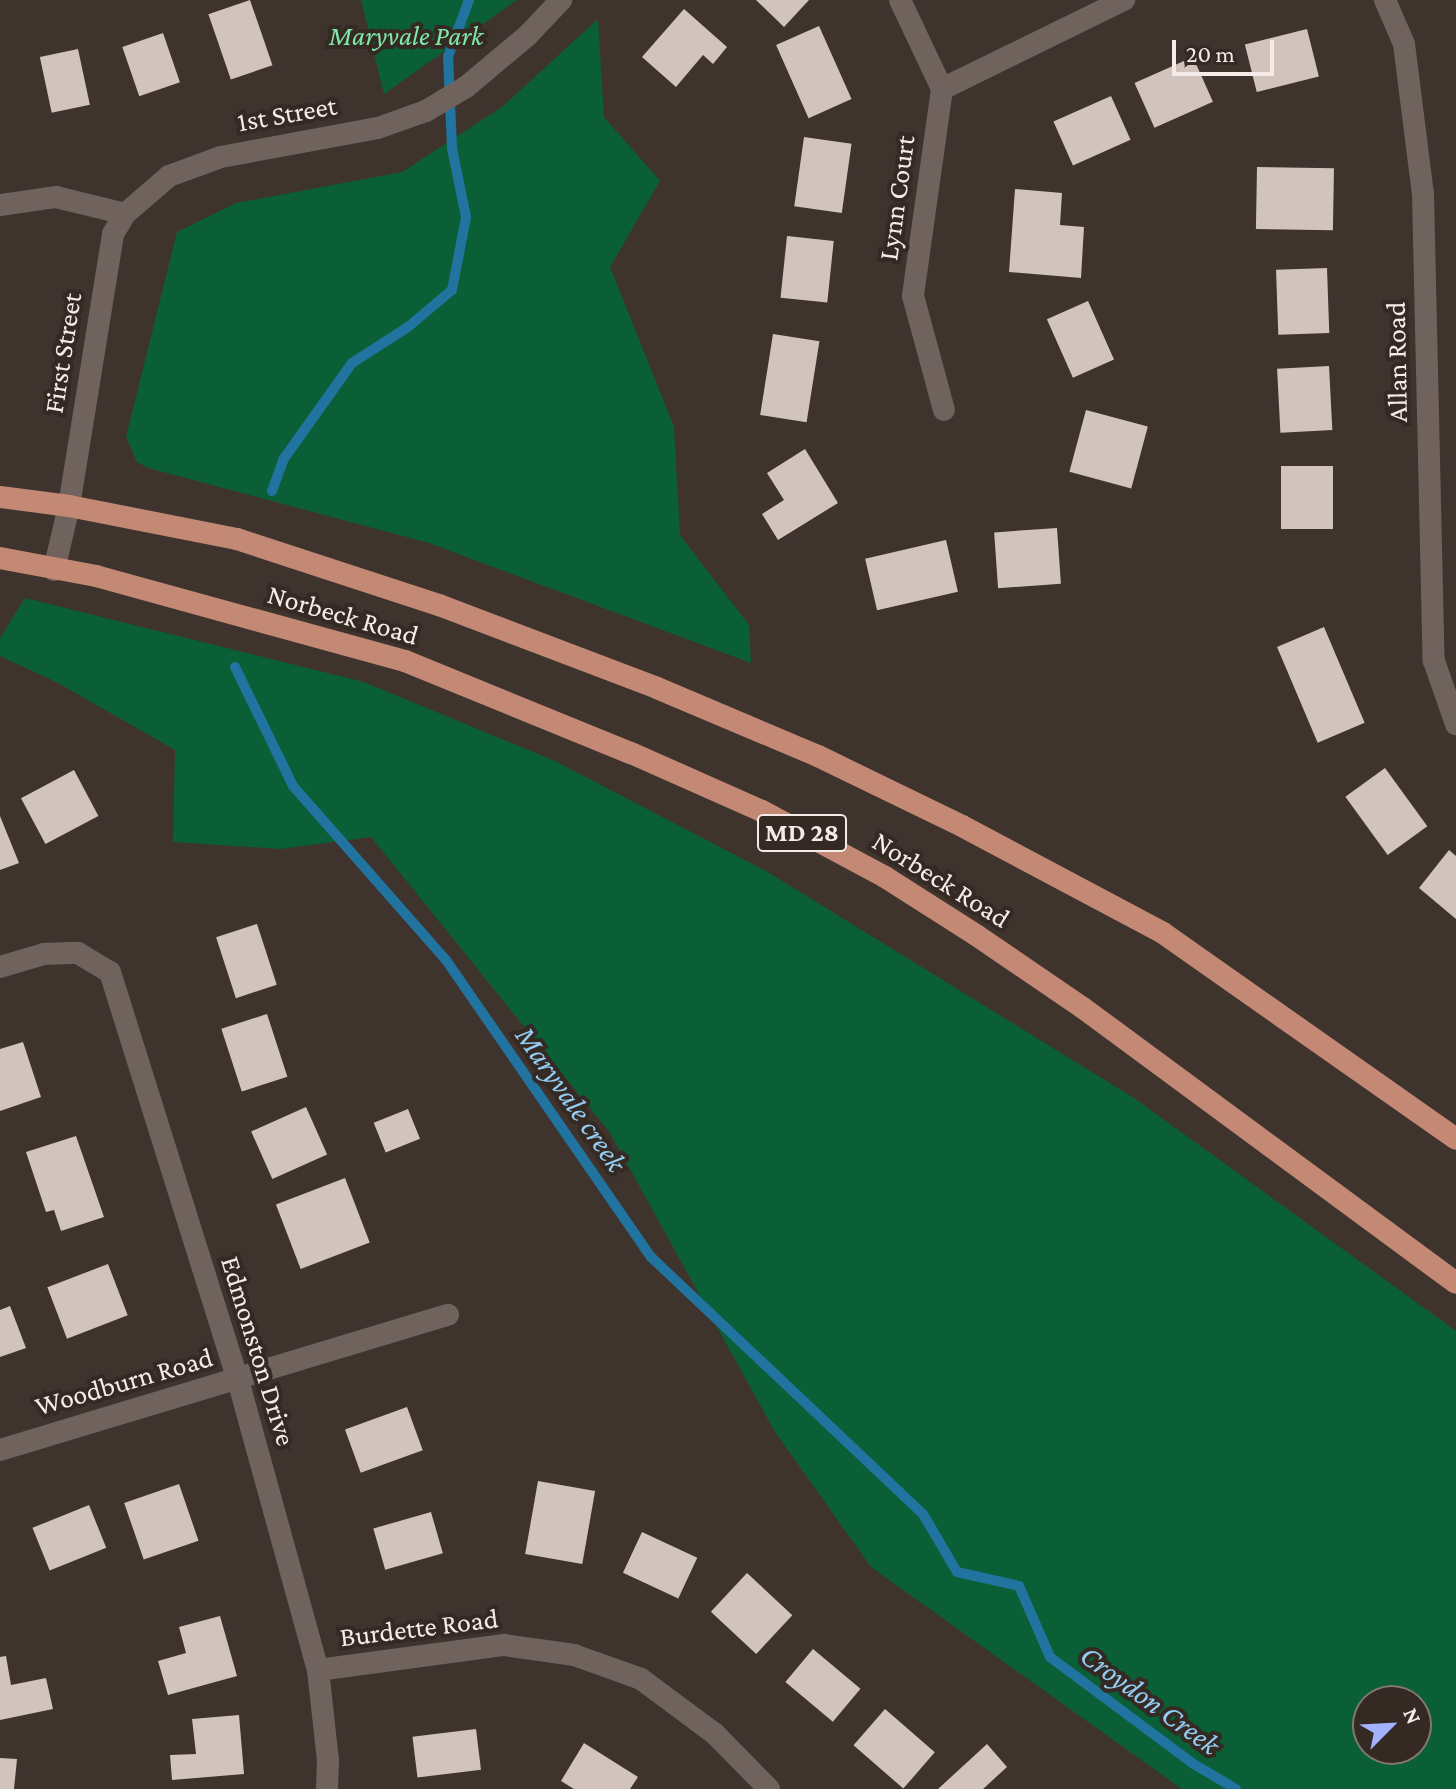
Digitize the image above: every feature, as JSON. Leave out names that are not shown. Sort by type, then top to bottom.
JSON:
[{"type":"main road","name":"MD 28","points":[[0,497],[69,506]]},
{"type":"main road","name":"Norbeck Road","points":[[69,506],[237,539],[439,605],[657,688],[818,756],[962,826],[1163,933],[1456,1139]]},
{"type":"main road","name":"MD 28","points":[[0,558],[54,570]]},
{"type":"main road","name":"Norbeck Road","points":[[54,570],[96,576],[405,661],[631,753],[762,811],[885,877],[976,935],[1083,1008],[1456,1283]]},
{"type":"street","name":"1st Street","points":[[125,214],[169,176],[221,157],[378,128],[426,111],[466,87],[527,36],[561,0]]},
{"type":"street","points":[[900,0],[942,89],[1124,0]]},
{"type":"street","name":"Allan Road","points":[[1385,0],[1404,44],[1423,194],[1434,661],[1456,724]]},
{"type":"street","name":"Lynn Court","points":[[942,89],[913,296],[944,410]]},
{"type":"street","points":[[0,205],[56,197],[125,214]]},
{"type":"street","name":"First Street","points":[[54,570],[69,506],[113,234],[125,214]]},
{"type":"street","name":"Edmonston Drive","points":[[0,967],[44,954],[78,953],[110,972],[238,1380],[318,1670],[328,1760],[327,1789]]},
{"type":"street","name":"Woodburn Road","points":[[0,1450],[448,1315]]},
{"type":"street","name":"Burdette Road","points":[[318,1670],[504,1645],[574,1655],[641,1679],[715,1734],[769,1789]]},
{"type":"green space","name":"Maryvale Park","points":[[361,0],[517,0],[384,94]]},
{"type":"green space","points":[[598,19],[604,117],[660,181],[610,267],[674,427],[680,535],[749,625],[751,663],[429,543],[148,468],[137,462],[126,437],[177,232],[236,203],[402,172],[502,107]]},
{"type":"green space","points":[[25,598],[364,682],[555,761],[766,871],[1134,1098],[1456,1331],[1456,1789],[1182,1789],[871,1567],[775,1432],[610,1133],[371,837],[280,849],[173,842],[175,750],[58,683],[0,656],[0,638]]},
{"type":"building","points":[[250,0],[272,65],[231,80],[208,14]]},
{"type":"building","points":[[756,0],[809,0],[784,27]]},
{"type":"building","points":[[684,9],[727,47],[713,64],[703,55],[676,87],[642,57]]},
{"type":"building","points":[[819,26],[852,99],[809,118],[776,45]]},
{"type":"building","points":[[1307,29],[1319,77],[1257,92],[1245,44]]},
{"type":"building","points":[[163,33],[180,82],[139,96],[122,47]]},
{"type":"building","points":[[78,49],[90,105],[52,113],[40,57]]},
{"type":"building","points":[[1193,57],[1213,102],[1154,128],[1135,83]]},
{"type":"building","points":[[1111,96],[1131,140],[1073,165],[1053,122]]},
{"type":"building","points":[[804,137],[852,144],[842,213],[794,206]]},
{"type":"building","points":[[1257,167],[1334,168],[1333,230],[1256,229]]},
{"type":"building","points":[[1015,189],[1062,193],[1060,225],[1084,227],[1081,278],[1009,272]]},
{"type":"building","points":[[787,236],[834,241],[827,303],[781,298]]},
{"type":"building","points":[[1327,268],[1329,333],[1278,335],[1276,270]]},
{"type":"building","points":[[1088,301],[1114,359],[1073,378],[1047,319]]},
{"type":"building","points":[[773,334],[819,341],[807,422],[760,415]]},
{"type":"building","points":[[1329,366],[1332,430],[1280,433],[1277,369]]},
{"type":"building","points":[[1086,410],[1148,427],[1131,488],[1069,472]]},
{"type":"building","points":[[805,449],[838,503],[778,540],[762,514],[784,500],[767,473]]},
{"type":"building","points":[[1281,466],[1333,466],[1333,529],[1281,529]]},
{"type":"building","points":[[1057,528],[1061,584],[998,588],[994,532]]},
{"type":"building","points":[[946,540],[958,592],[877,610],[865,559]]},
{"type":"building","points":[[1324,627],[1365,723],[1318,743],[1277,647]]},
{"type":"building","points":[[1385,768],[1427,826],[1388,855],[1345,797]]},
{"type":"building","points":[[74,770],[98,816],[45,844],[21,798]]},
{"type":"building","points":[[0,816],[19,863],[0,870]]},
{"type":"building","points":[[1449,850],[1456,856],[1456,919],[1419,888]]},
{"type":"building","points":[[257,924],[277,985],[236,998],[216,937]]},
{"type":"building","points":[[267,1014],[287,1077],[242,1092],[221,1029]]},
{"type":"building","points":[[23,1042],[41,1097],[0,1111],[0,1049]]},
{"type":"building","points":[[306,1107],[327,1155],[272,1179],[251,1131]]},
{"type":"building","points":[[408,1109],[420,1139],[386,1153],[374,1123]]},
{"type":"building","points":[[76,1136],[104,1217],[61,1231],[54,1210],[46,1212],[26,1152]]},
{"type":"building","points":[[345,1178],[370,1242],[301,1269],[276,1205]]},
{"type":"building","points":[[108,1264],[128,1315],[67,1339],[47,1287]]},
{"type":"building","points":[[10,1306],[26,1348],[0,1357],[0,1310]]},
{"type":"building","points":[[407,1407],[423,1450],[361,1473],[345,1430]]},
{"type":"building","points":[[538,1481],[595,1491],[582,1564],[525,1554]]},
{"type":"building","points":[[179,1484],[199,1541],[144,1560],[124,1503]]},
{"type":"building","points":[[89,1505],[106,1548],[50,1571],[32,1528]]},
{"type":"building","points":[[431,1512],[443,1553],[385,1570],[373,1529]]},
{"type":"building","points":[[642,1532],[697,1558],[678,1599],[623,1573]]},
{"type":"building","points":[[747,1573],[792,1615],[756,1654],[711,1612]]},
{"type":"building","points":[[220,1616],[237,1676],[168,1695],[158,1661],[186,1653],[179,1627]]},
{"type":"building","points":[[813,1649],[860,1689],[833,1722],[785,1682]]},
{"type":"building","points":[[6,1656],[11,1685],[46,1678],[53,1709],[0,1720],[0,1657]]},
{"type":"building","points":[[885,1709],[935,1752],[903,1789],[854,1745]]},
{"type":"building","points":[[239,1715],[244,1774],[172,1780],[170,1755],[196,1754],[192,1719]]},
{"type":"building","points":[[476,1729],[481,1770],[417,1777],[412,1737]]},
{"type":"building","points":[[584,1743],[638,1777],[630,1789],[574,1789],[561,1781]]},
{"type":"building","points":[[987,1744],[1007,1767],[983,1789],[938,1789]]},
{"type":"building","points":[[0,1758],[17,1759],[14,1789],[0,1789]]},
{"type":"waterway","name":"Maryvale creek","points":[[272,491],[283,460],[352,363],[408,327],[452,290],[466,217],[452,148],[448,57],[469,0]]},
{"type":"waterway","name":"Maryvale creek","points":[[235,667],[293,786],[446,960],[651,1257],[923,1514],[957,1572],[1019,1586],[1050,1657],[1192,1763],[1236,1789]]},
{"type":"water label","name":"Croydon Creek","points":[[1150,1700]]}]
